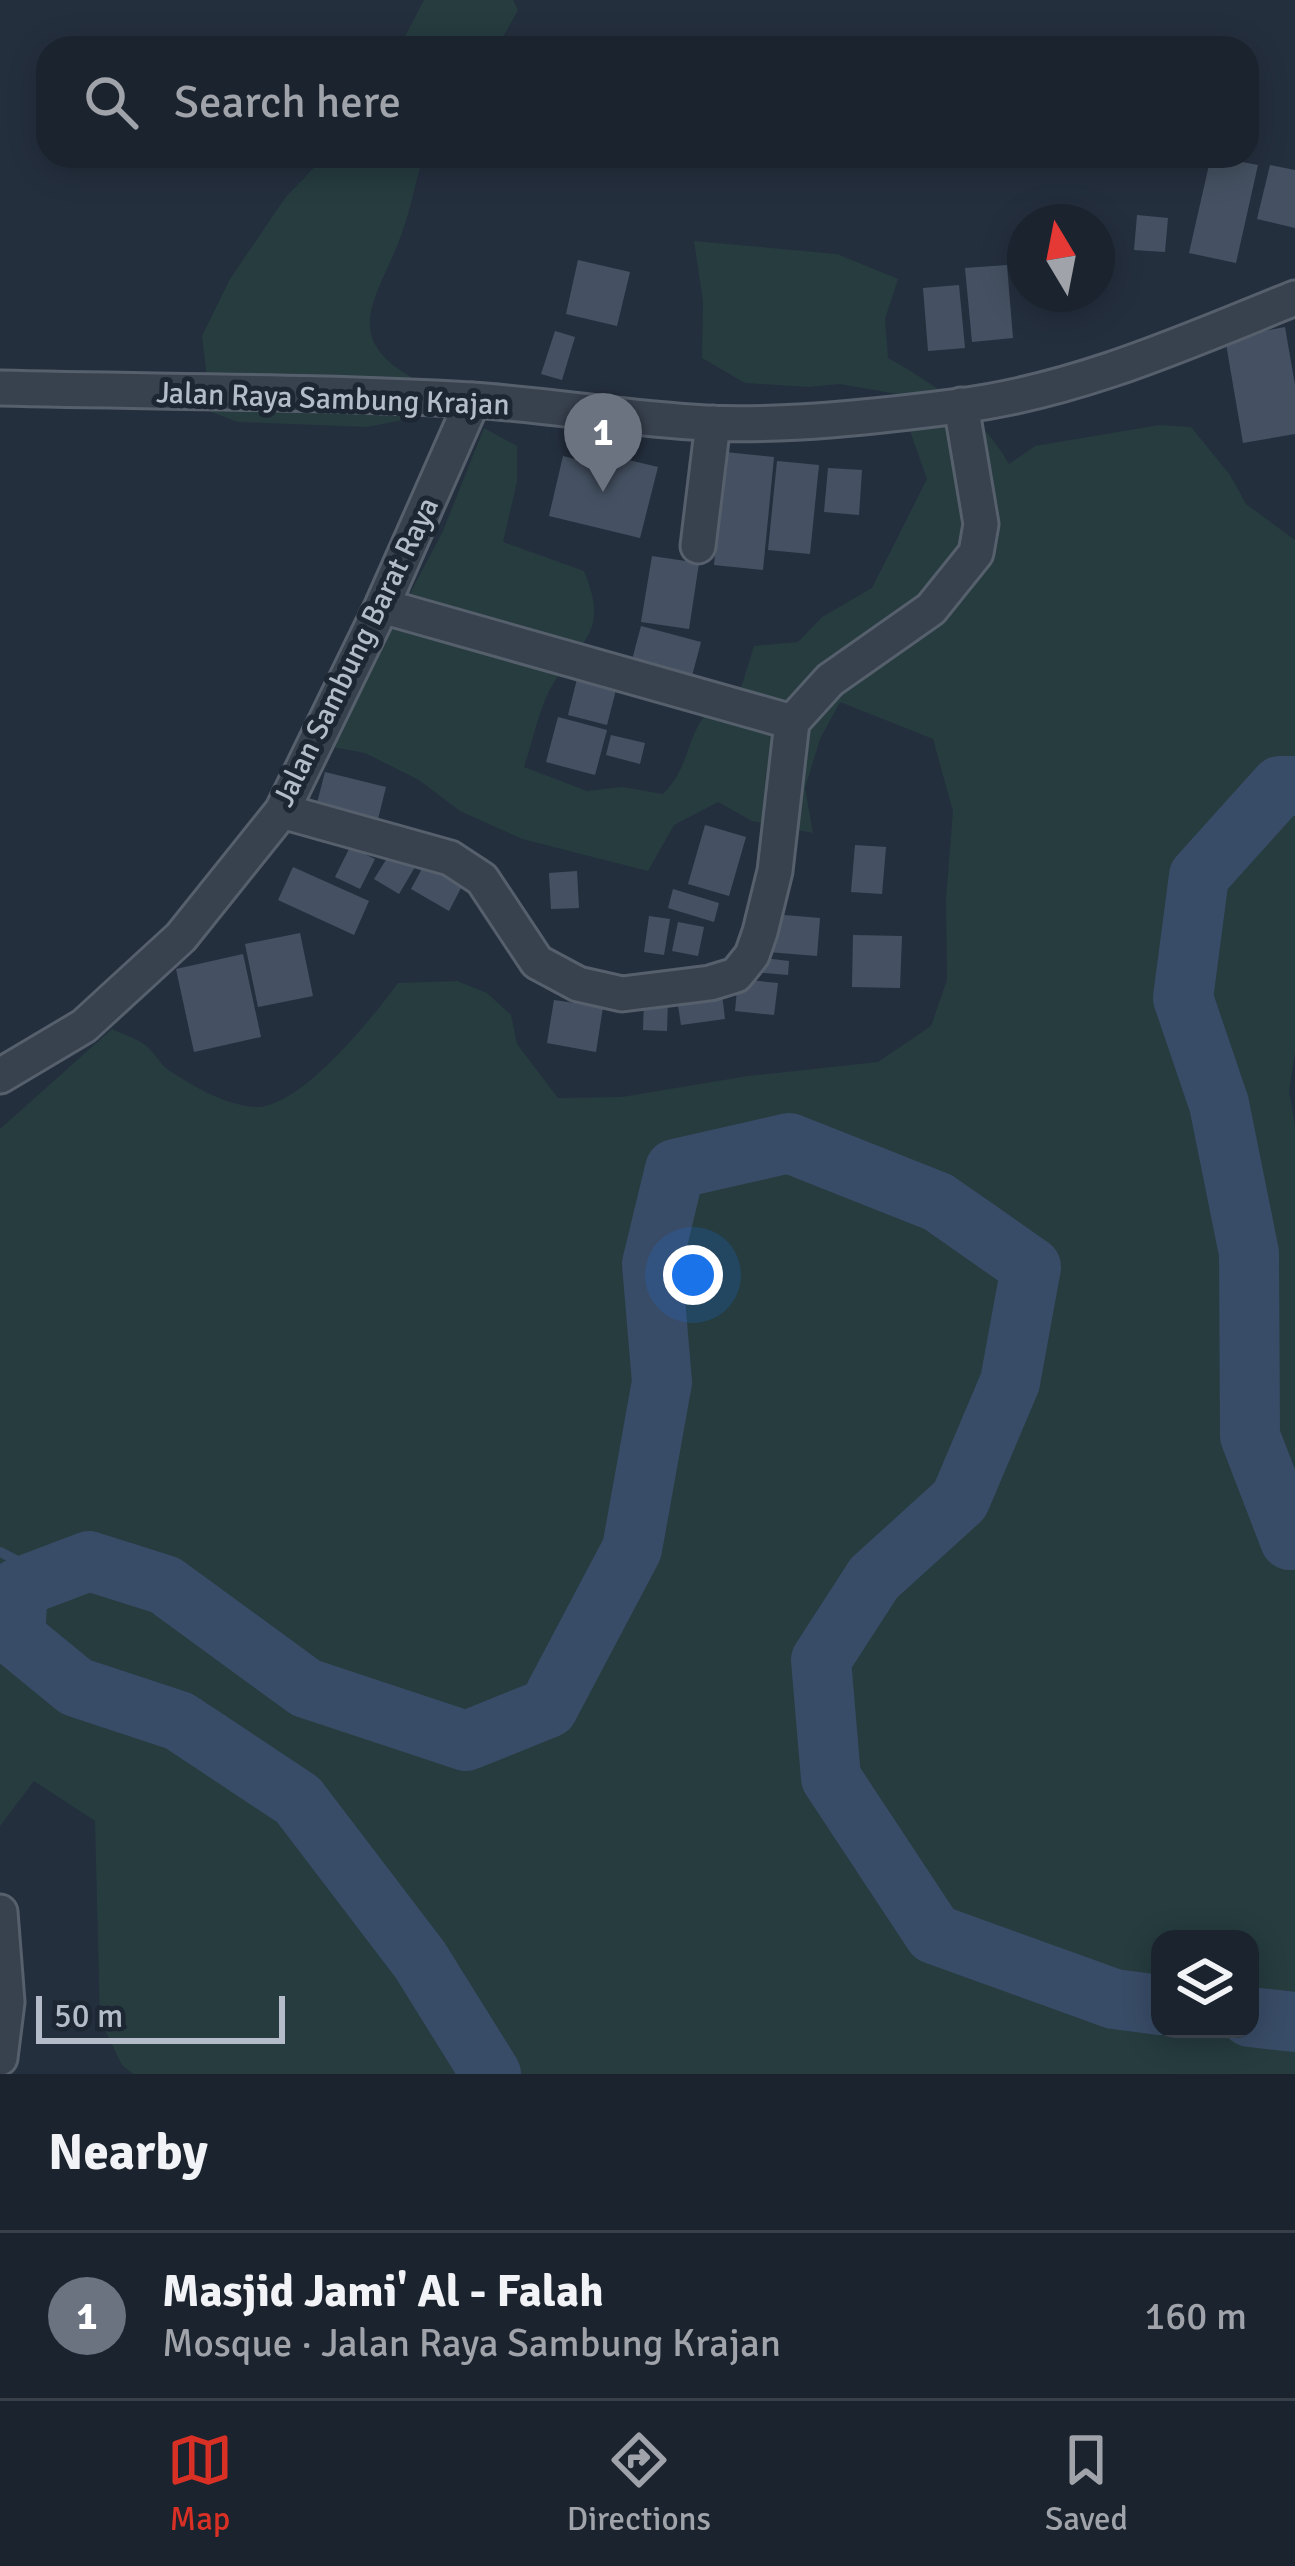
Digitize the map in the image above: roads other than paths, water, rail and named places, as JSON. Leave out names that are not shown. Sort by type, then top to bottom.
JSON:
[{"type":"street","name":"Jalan Raya Sambung Krajan","points":[[0,388],[473,400],[713,424],[962,406],[1079,380],[1295,298]]},
{"type":"street","name":"Jalan Sambung Barat Raya","points":[[0,1076],[84,1026],[181,937],[282,811],[382,606],[473,400]]},
{"type":"street","points":[[282,811],[450,858],[482,879],[537,962],[578,984],[622,994],[710,983],[736,975],[752,955],[776,872],[792,722],[830,680],[931,609],[976,553],[981,524],[962,406]]},
{"type":"street","points":[[698,546],[713,424]]},
{"type":"street","points":[[382,606],[792,722]]},
{"type":"street","points":[[0,1912],[7,2002],[0,2058]]},
{"type":"waterway","points":[[1295,786],[1280,786],[1199,876],[1183,998],[1219,1104],[1249,1253],[1250,1436],[1290,1540],[1295,1540]]},
{"type":"waterway","points":[[491,2074],[420,1960],[298,1800],[179,1721],[76,1687],[15,1637],[18,1588],[89,1561],[165,1585],[306,1688],[466,1741],[548,1708],[632,1549],[662,1382],[652,1264],[675,1169],[789,1143],[938,1202],[1031,1267],[1010,1382],[960,1500],[874,1578],[821,1660],[831,1778],[934,1934],[1114,1999],[1151,2004]]},
{"type":"waterway","points":[[0,1552],[49,1577]]},
{"type":"waterway","points":[[1259,2018],[1295,2022]]},
{"type":"place","name":"Masjid Jami' Al - Falah","points":[[603,492]]}]
